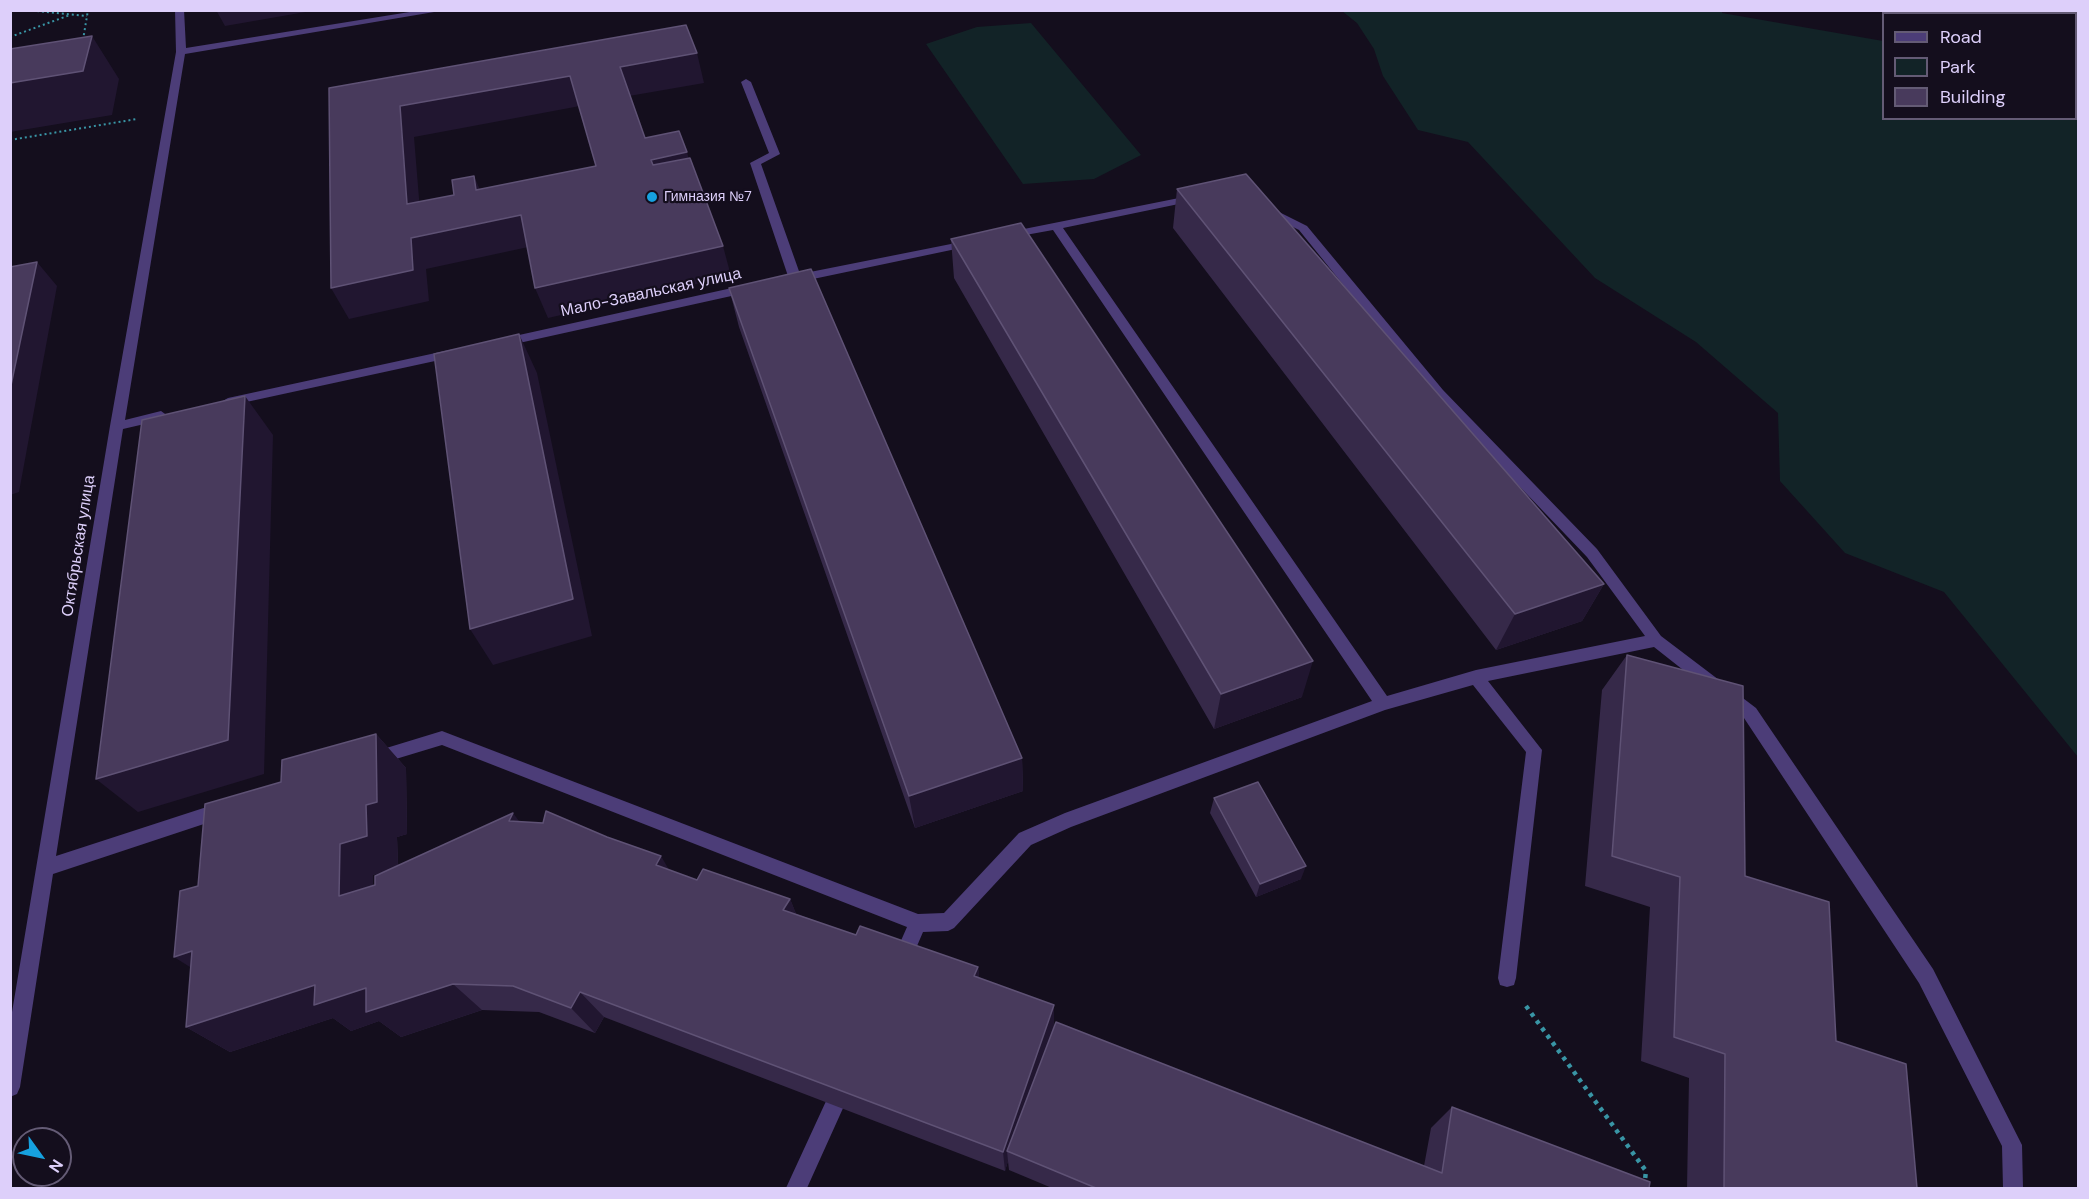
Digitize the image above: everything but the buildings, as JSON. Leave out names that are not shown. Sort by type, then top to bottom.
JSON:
[{"type":"street","name":"Октябрьская улица","points":[[10,1087],[117,426],[181,52],[179,10]]},
{"type":"street","points":[[181,52],[442,10]]},
{"type":"street","points":[[746,82],[775,154],[755,163],[789,280],[1206,195]]},
{"type":"street","points":[[1250,201],[1304,228],[1438,393],[1592,553],[1656,640],[1750,713],[1926,976],[2012,1145],[2013,1188]]},
{"type":"street","points":[[1056,226],[1383,704]]},
{"type":"street","name":"Мало-Завальская улица","points":[[488,346],[761,286]]},
{"type":"street","points":[[210,406],[465,351]]},
{"type":"street","points":[[117,426],[175,413]]},
{"type":"street","points":[[356,764],[442,738],[918,923],[948,922],[1025,839],[1065,821],[1383,704],[1476,677],[1656,640]]},
{"type":"street","points":[[1476,677],[1534,750],[1507,978]]},
{"type":"street","points":[[46,868],[235,806]]},
{"type":"street","points":[[899,965],[918,923]]},
{"type":"street","points":[[796,1188],[834,1106]]},
{"type":"path","points":[[27,10],[87,16]]},
{"type":"path","points":[[81,51],[88,10]]},
{"type":"path","points":[[10,38],[70,15]]},
{"type":"path","points":[[10,140],[171,113]]},
{"type":"path","points":[[1507,978],[1646,1171],[1644,1188]]},
{"type":"green space","points":[[1342,11],[1722,11],[1722,13],[1882,41],[1882,120],[2077,120],[2078,74],[2078,757],[1944,592],[1845,553],[1780,481],[1778,413],[1696,342],[1595,278],[1468,142],[1418,130],[1383,76],[1374,49],[1357,23]]},
{"type":"green space","points":[[1031,23],[1141,155],[1094,179],[1023,184],[926,44],[977,27]]},
{"type":"place","name":"Гимназия №7","points":[[652,197]]}]
